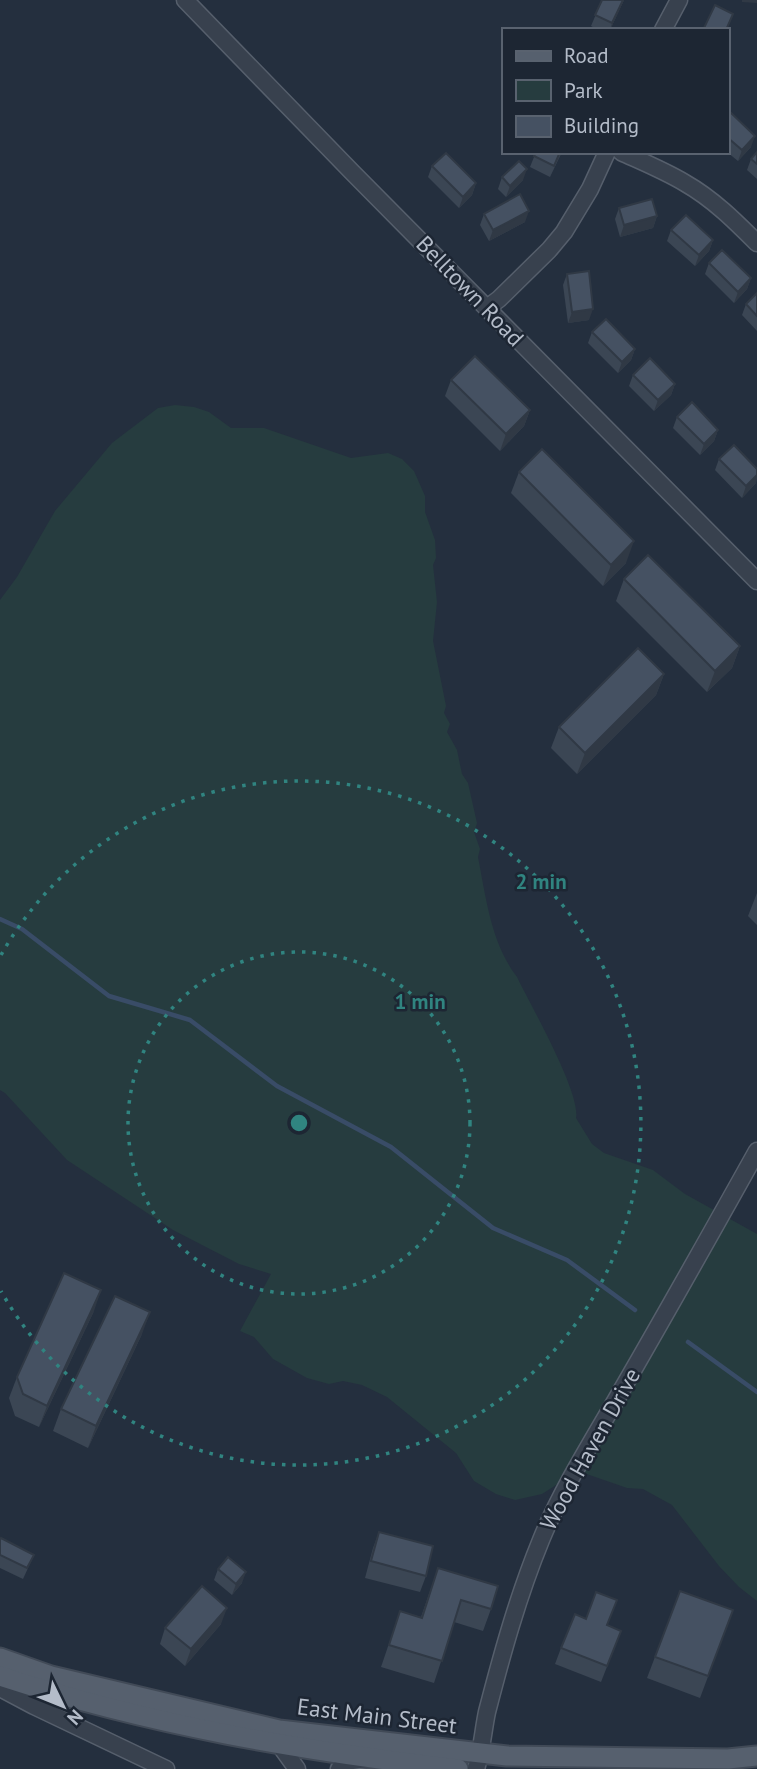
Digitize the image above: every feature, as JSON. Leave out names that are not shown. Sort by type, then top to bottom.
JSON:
[{"type":"main road","name":"East Main Street","points":[[0,1658],[51,1676],[279,1730],[478,1761],[507,1756],[728,1759],[757,1756]]},
{"type":"main road","name":"East Main Street","points":[[0,1676],[147,1718],[220,1734],[367,1759],[458,1769]]},
{"type":"street","name":"Belltown Road","points":[[186,0],[757,581]]},
{"type":"street","points":[[664,28],[679,0]]},
{"type":"street","points":[[487,308],[549,250],[564,232],[584,200],[606,154]]},
{"type":"street","points":[[626,154],[702,194],[757,243]]},
{"type":"street","name":"Wood Haven Drive","points":[[478,1761],[509,1629],[542,1537],[578,1464],[757,1151]]},
{"type":"street","points":[[0,1688],[166,1769]]},
{"type":"street","points":[[266,1727],[297,1769]]},
{"type":"street","points":[[339,1769],[352,1761],[367,1759]]},
{"type":"green space","points":[[175,405],[209,412],[231,428],[264,428],[351,458],[388,453],[402,459],[414,471],[425,496],[425,512],[435,540],[436,558],[433,565],[437,602],[433,641],[446,706],[444,713],[450,724],[447,732],[457,750],[462,774],[468,783],[477,823],[474,832],[480,849],[478,857],[491,920],[501,950],[563,1070],[571,1089],[576,1118],[592,1144],[604,1153],[653,1170],[685,1194],[757,1234],[757,1601],[719,1566],[672,1505],[643,1489],[627,1488],[578,1471],[542,1494],[515,1500],[496,1494],[474,1481],[456,1453],[387,1397],[362,1385],[343,1381],[329,1384],[307,1378],[273,1359],[254,1337],[240,1331],[271,1274],[239,1264],[173,1230],[67,1160],[0,1090],[0,600],[17,577],[55,511],[112,443],[158,408]]},
{"type":"building","points":[[602,0],[623,0],[612,23],[595,15]]},
{"type":"building","points":[[715,5],[733,14],[727,28],[704,28]]},
{"type":"building","points":[[729,111],[755,136],[742,150],[729,139]]},
{"type":"building","points":[[757,152],[757,164],[751,159]]},
{"type":"building","points":[[446,153],[476,183],[463,197],[432,166]]},
{"type":"building","points":[[535,154],[559,154],[554,166],[534,156]]},
{"type":"building","points":[[519,161],[527,169],[510,186],[502,177]]},
{"type":"building","points":[[520,194],[529,211],[493,230],[484,214]]},
{"type":"building","points":[[652,199],[657,216],[624,225],[619,208]]},
{"type":"building","points":[[686,215],[713,240],[699,255],[671,230]]},
{"type":"building","points":[[722,250],[751,278],[738,292],[709,263]]},
{"type":"building","points":[[589,271],[593,309],[572,312],[567,274]]},
{"type":"building","points":[[757,293],[757,316],[746,304]]},
{"type":"building","points":[[606,319],[635,349],[622,362],[592,332]]},
{"type":"building","points":[[475,356],[530,410],[506,434],[451,380]]},
{"type":"building","points":[[650,358],[675,384],[658,400],[633,375]]},
{"type":"building","points":[[692,402],[718,430],[704,444],[677,417]]},
{"type":"building","points":[[734,445],[757,469],[757,475],[746,486],[719,459]]},
{"type":"building","points":[[542,449],[634,541],[611,565],[519,472]]},
{"type":"building","points":[[648,555],[740,646],[715,671],[624,579]]},
{"type":"building","points":[[638,648],[664,674],[585,753],[559,727]]},
{"type":"building","points":[[64,1273],[101,1290],[47,1406],[23,1394],[17,1377]]},
{"type":"building","points":[[115,1296],[150,1312],[96,1426],[61,1409]]},
{"type":"building","points":[[379,1532],[433,1546],[426,1576],[371,1561]]},
{"type":"building","points":[[1,1538],[34,1555],[27,1568],[0,1555]]},
{"type":"building","points":[[228,1557],[246,1572],[236,1584],[218,1569]]},
{"type":"building","points":[[438,1568],[498,1586],[491,1609],[461,1600],[442,1661],[389,1645],[400,1611],[422,1618]]},
{"type":"building","points":[[202,1586],[227,1608],[191,1649],[165,1628]]},
{"type":"building","points":[[680,1591],[733,1610],[708,1676],[655,1657]]},
{"type":"building","points":[[596,1592],[617,1600],[607,1625],[621,1631],[607,1666],[561,1648],[575,1614],[586,1619]]},
{"type":"waterway","points":[[0,919],[22,929],[109,996],[190,1020],[277,1086],[391,1147],[493,1228],[567,1260],[635,1310]]},
{"type":"waterway","points":[[688,1342],[757,1392]]}]
